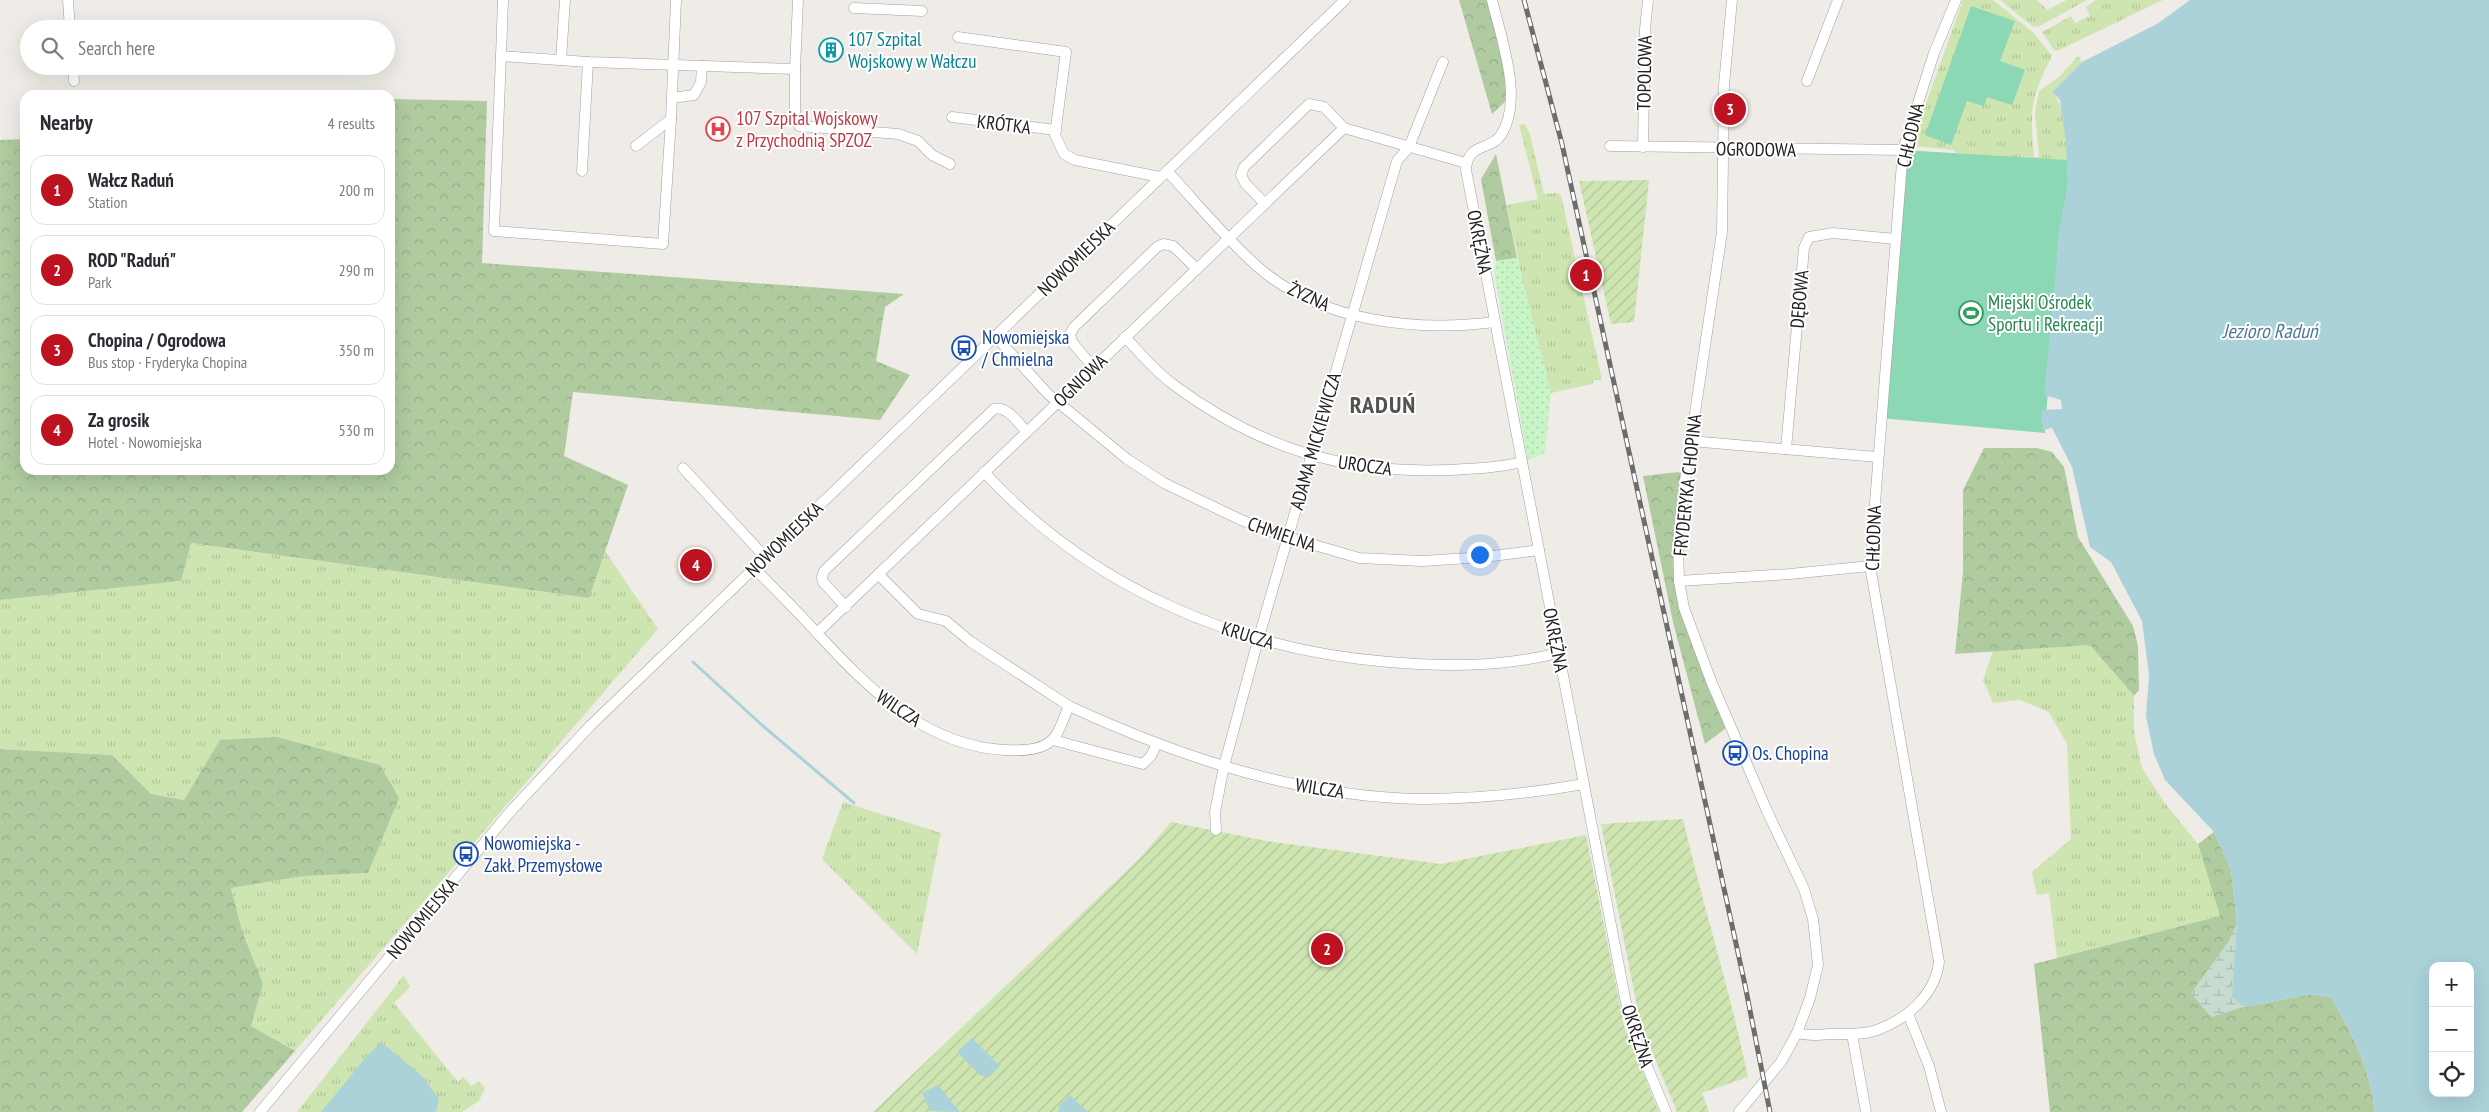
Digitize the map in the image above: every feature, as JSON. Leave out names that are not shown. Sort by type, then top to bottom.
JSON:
[{"type":"street","points":[[68,0],[69,20]]},
{"type":"street","points":[[503,0],[494,231],[663,244],[676,0]]},
{"type":"street","points":[[561,60],[564,0]]},
{"type":"street","points":[[798,0],[795,116],[799,126],[898,134],[918,141],[932,155],[950,164]]},
{"type":"street","name":"NOWOMIEJSKA","points":[[260,1112],[510,812],[590,726],[1345,0]]},
{"type":"street","points":[[1265,204],[1245,183],[1241,175],[1244,167],[1309,104],[1324,106],[1344,128],[1466,163],[1474,151],[1497,140],[1502,134],[1510,112],[1510,81],[1492,0]]},
{"type":"street","name":"TOPOLOWA","points":[[1643,147],[1645,29],[1648,0]]},
{"type":"street","name":"FRYDERYKA CHOPINA","points":[[1732,0],[1724,84],[1722,232],[1678,540],[1679,581],[1684,608],[1711,681],[1767,811],[1804,889],[1813,919],[1818,965],[1810,998],[1797,1033],[1781,1062],[1739,1112]]},
{"type":"street","points":[[1807,81],[1838,0]]},
{"type":"street","name":"CHŁODNA","points":[[1797,1033],[1805,1035],[1852,1034],[1877,1030],[1908,1014],[1924,998],[1935,982],[1939,962],[1870,566],[1877,457],[1903,150],[1937,44],[1956,0]]},
{"type":"street","points":[[854,8],[892,4],[922,11]]},
{"type":"street","points":[[958,37],[1066,52],[1055,135],[1064,154],[1075,160],[1163,174]]},
{"type":"street","points":[[500,56],[588,62],[795,69]]},
{"type":"street","points":[[582,171],[588,62]]},
{"type":"street","name":"ADAMA MICKIEWICZA","points":[[1216,830],[1215,812],[1224,766],[1258,640],[1397,161],[1409,147],[1443,62]]},
{"type":"street","points":[[672,98],[694,95],[701,82],[702,66]]},
{"type":"street","points":[[74,75],[74,81]]},
{"type":"street","name":"KRÓTKA","points":[[952,117],[1056,130]]},
{"type":"street","points":[[636,146],[671,119]]},
{"type":"street","name":"OGNIOWA","points":[[818,633],[1344,128]]},
{"type":"street","name":"OGRODOWA","points":[[1610,146],[1903,150]]},
{"type":"street","name":"OKRĘŻNA","points":[[1466,163],[1625,998],[1638,1042],[1666,1112]]},
{"type":"street","name":"ŻYZNA","points":[[1163,174],[1259,267],[1280,283],[1310,299],[1352,315],[1416,325],[1496,322]]},
{"type":"street","name":"DĘBOWA","points":[[1786,449],[1804,248],[1808,237],[1833,233],[1895,240]]},
{"type":"street","points":[[1093,367],[1072,342],[1070,334],[1157,248],[1163,244],[1173,246],[1197,269]]},
{"type":"street","name":"CHMIELNA","points":[[995,336],[1048,394],[1059,401],[1127,459],[1164,483],[1241,520],[1288,537],[1359,558],[1390,561],[1485,557],[1539,550]]},
{"type":"street","name":"UROCZA","points":[[1125,337],[1173,385],[1252,433],[1311,456],[1353,466],[1390,470],[1453,470],[1522,462]]},
{"type":"street","points":[[846,607],[823,582],[824,572],[994,409],[999,407],[1005,409],[1028,432]]},
{"type":"street","points":[[1691,441],[1877,457]]},
{"type":"street","points":[[683,468],[765,558]]},
{"type":"street","name":"KRUCZA","points":[[984,472],[1028,514],[1095,566],[1167,606],[1258,640],[1308,652],[1358,660],[1436,667],[1470,666],[1558,653]]},
{"type":"street","points":[[1679,581],[1790,574],[1870,566]]},
{"type":"street","name":"WILCZA","points":[[754,568],[818,633],[841,660],[885,702],[942,735],[991,750],[1015,751],[1040,748],[1053,740]]},
{"type":"street","name":"WILCZA","points":[[878,574],[918,614],[946,621],[971,642],[1069,706],[1157,743],[1224,766],[1302,786],[1396,798],[1472,797],[1584,784]]},
{"type":"street","points":[[1069,706],[1053,740],[1143,764],[1148,761],[1157,743]]},
{"type":"street","points":[[1908,1014],[1929,1066],[1941,1112]]},
{"type":"street","points":[[1852,1034],[1866,1112]]},
{"type":"green space","points":[[1459,0],[1488,0],[1510,97],[1492,114]]},
{"type":"green space","points":[[1963,0],[1993,0],[2035,34],[2052,56],[2039,83],[2033,105],[2034,157],[2039,157],[2035,112],[2039,91],[2059,77],[2078,56],[2082,62],[2052,92],[2062,110],[2066,133],[2068,179],[1974,218],[1978,155],[1956,153],[1954,150],[1915,146],[1914,137]]},
{"type":"green space","points":[[2000,0],[2037,0],[2047,10],[2067,0],[2087,0],[2038,27],[2032,26]]},
{"type":"green space","points":[[2096,0],[2163,0],[2057,51],[2054,50],[2042,32],[2071,16],[2075,23],[2090,16],[2086,7]]},
{"type":"green space","points":[[1971,6],[2015,21],[2000,61],[2025,70],[2012,105],[1987,97],[1984,106],[1967,101],[1951,145],[1925,135]]},
{"type":"green space","points":[[395,99],[487,101],[482,263],[904,294],[885,307],[876,361],[910,375],[880,420],[573,392],[564,456],[628,485],[589,598],[191,543],[181,581],[0,600],[0,140],[20,139],[20,475],[395,475]]},
{"type":"green space","points":[[1525,124],[1530,134],[1544,194],[1556,193],[1561,195],[1602,380],[1593,380],[1593,384],[1551,393],[1529,313],[1507,205],[1538,199],[1519,125]]},
{"type":"green space","name":"Miejski Ośrodek Sportu i Rekreacji","points":[[1903,150],[2067,160],[2068,184],[2058,249],[2045,433],[1880,418]]},
{"type":"green space","points":[[1496,154],[1517,258],[1496,261],[1481,179]]},
{"type":"green space","points":[[1649,180],[1634,322],[1611,324],[1579,181]]},
{"type":"green space","points":[[1517,258],[1551,393],[1545,453],[1528,460],[1494,272],[1496,261]]},
{"type":"green space","points":[[1984,448],[2037,448],[2052,452],[2064,467],[2078,537],[2133,626],[2138,646],[2139,690],[2134,696],[2090,645],[1955,654],[1963,571],[1963,490]]},
{"type":"green space","points":[[1679,472],[1685,480],[1679,581],[1730,725],[1705,744],[1673,622],[1643,476]]},
{"type":"green space","points":[[190,543],[589,598],[605,551],[658,629],[295,1051],[251,1026],[263,984],[242,931],[231,888],[304,876],[368,873],[184,800],[151,794],[112,755],[0,749],[0,600],[181,581]]},
{"type":"green space","points":[[2090,645],[2134,696],[2134,732],[2142,768],[2164,802],[2198,844],[2220,916],[2057,958],[2049,893],[2037,895],[2032,872],[2071,839],[2067,744],[2049,712],[2020,700],[1993,703],[1983,680],[1993,651]]},
{"type":"green space","points":[[277,737],[380,765],[399,798],[368,873],[304,876],[231,888],[242,931],[263,984],[251,1026],[295,1051],[242,1112],[0,1112],[0,749],[112,755],[151,794],[184,800],[220,740]]},
{"type":"green space","points":[[843,802],[941,833],[917,954],[822,859]]},
{"type":"green space","points":[[1683,819],[1748,1077],[1702,1093],[1709,1112],[1677,1112],[1640,1022],[1601,824]]},
{"type":"green space","points":[[1171,822],[1267,841],[1441,864],[1586,835],[1624,1026],[1659,1112],[873,1112],[1139,859]]},
{"type":"green space","points":[[2214,832],[2231,870],[2237,923],[2232,997],[2244,1007],[2311,994],[2331,997],[2365,1066],[2375,1112],[2050,1112],[2034,964],[2220,916],[2198,844]]},
{"type":"green space","points":[[2237,923],[2232,997],[2244,1007],[2211,1017],[2191,993],[2228,942]]},
{"type":"green space","points":[[404,975],[410,987],[394,1003],[458,1082],[463,1077],[472,1086],[479,1081],[485,1088],[479,1101],[462,1112],[297,1112]]},
{"type":"water","name":"Jezioro Raduń","points":[[2190,0],[2489,0],[2489,1112],[2375,1112],[2365,1066],[2353,1038],[2331,997],[2311,994],[2244,1007],[2232,997],[2237,923],[2231,870],[2214,832],[2165,780],[2154,754],[2146,716],[2149,675],[2142,621],[2111,562],[2090,547],[2072,467],[2052,428],[2043,430],[2041,420],[2042,410],[2062,409],[2061,400],[2044,395],[2058,249],[2057,240],[2068,184],[2066,143],[2060,100],[2052,92],[2082,62],[2157,24]]},
{"type":"water","points":[[972,1038],[1000,1066],[989,1077],[981,1076],[958,1051]]},
{"type":"water","points":[[381,1042],[422,1076],[439,1099],[436,1112],[321,1112],[367,1056]]},
{"type":"water","points":[[938,1085],[960,1112],[930,1111],[922,1093]]},
{"type":"water","points":[[1070,1095],[1088,1112],[1058,1112],[1060,1105]]},
{"type":"waterway","points":[[693,662],[763,726],[854,803]]},
{"type":"railway","points":[[1524,0],[1562,144],[1745,985],[1770,1112]]},
{"type":"place","name":"107 Szpital Wojskowy w Wałczu","points":[[831,50]]},
{"type":"place","name":"Chopina / Ogrodowa","points":[[1730,109]]},
{"type":"place","name":"107 Szpital Wojskowy z Przychodnią SPZOZ","points":[[718,129]]},
{"type":"place","name":"Wałcz Raduń","points":[[1586,275]]},
{"type":"place","name":"Miejski Ośrodek Sportu i Rekreacji","points":[[1971,313]]},
{"type":"place","name":"Nowomiejska / Chmielna","points":[[964,348]]},
{"type":"place","name":"Za grosik","points":[[696,565]]},
{"type":"place","name":"Os. Chopina","points":[[1735,753]]},
{"type":"place","name":"Nowomiejska - Zakł. Przemysłowe","points":[[466,854]]},
{"type":"place","name":"ROD \"Raduń\"","points":[[1327,949]]},
{"type":"district","name":"RADUŃ","points":[[1383,405]]}]
